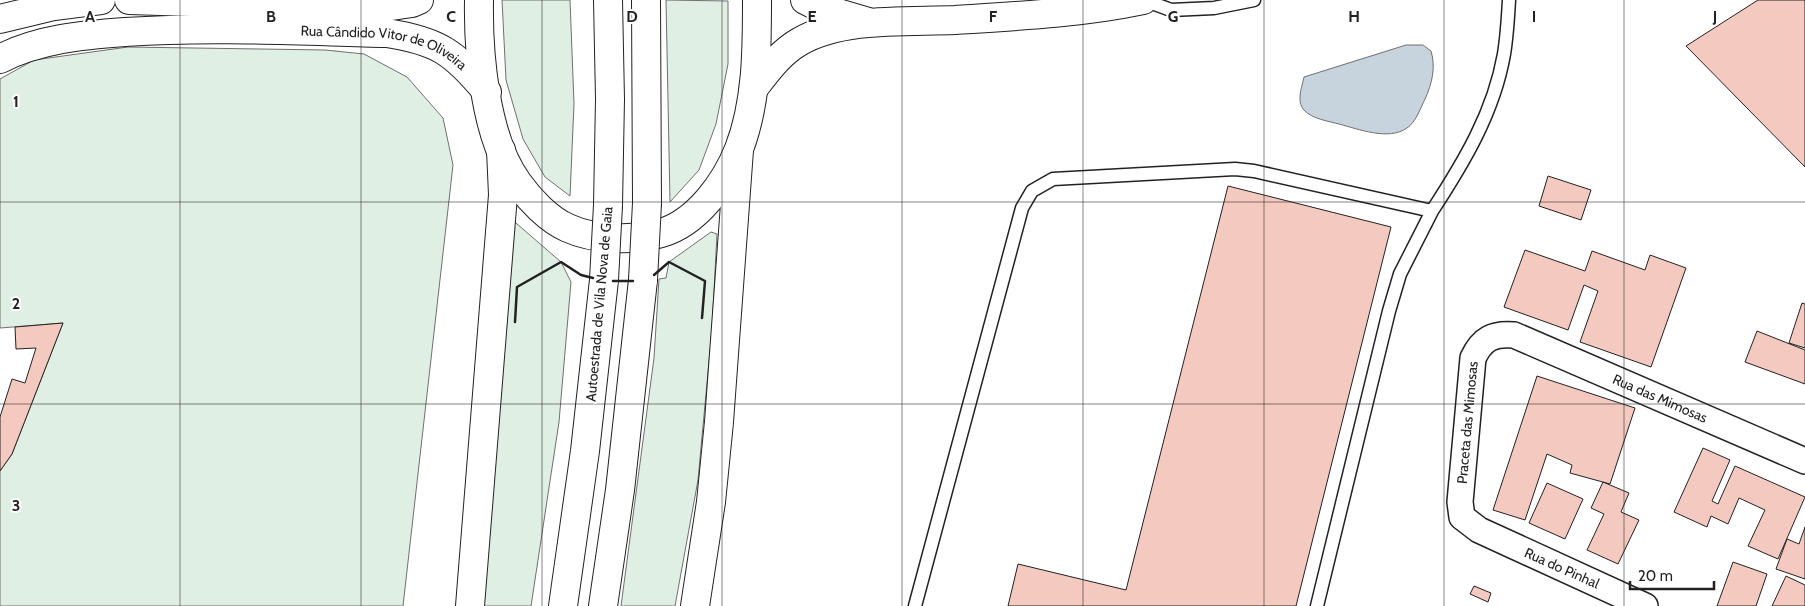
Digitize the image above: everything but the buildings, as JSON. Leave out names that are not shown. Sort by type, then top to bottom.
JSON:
[{"type":"main road","points":[[0,19],[54,6],[101,0]]},
{"type":"main road","name":"Rua Cândido Vitor de Oliveira","points":[[129,0],[378,8],[412,3],[419,0]]},
{"type":"main road","name":"Rua Cândido Vitor de Oliveira","points":[[479,0],[481,50],[487,92],[501,150],[517,182],[541,209],[568,228],[600,236],[632,237],[662,233],[687,220],[708,200],[726,176],[739,150],[754,88],[758,0]]},
{"type":"main road","name":"Autoestrada de Vila Nova de Gaia","points":[[563,606],[586,441],[604,280],[610,99],[608,0]]},
{"type":"main road","points":[[603,606],[620,490],[643,280],[647,203],[646,0]]},
{"type":"main road","name":"Rua Cândido Vitor de Oliveira","points":[[805,0],[821,8],[869,22]]},
{"type":"main road","name":"Rua Cândido Vitor de Oliveira","points":[[754,88],[776,60],[799,42],[823,33],[869,22],[1040,15],[1143,0]]},
{"type":"main road","name":"Rua Cândido Vitor de Oliveira","points":[[4,55],[54,40],[158,30],[387,33],[433,44],[451,54],[466,66],[487,92]]},
{"type":"main road","points":[[470,606],[503,195],[501,150]]},
{"type":"main road","points":[[695,606],[711,502],[719,422],[739,150]]},
{"type":"street","name":"Praceta das Mimosas","points":[[1479,530],[1462,517],[1460,509],[1473,358],[1478,346],[1487,338],[1500,334],[1514,335]]},
{"type":"street","name":"Rua das Mimosas","points":[[1514,335],[1805,462]]},
{"type":"street","name":"Rua do Pinhal","points":[[1479,530],[1645,606]]},
{"type":"lane","points":[[1143,0],[1171,10],[1214,8],[1254,0]]},
{"type":"lane","points":[[1318,606],[1389,311],[1400,274],[1432,210],[1464,163],[1489,109],[1504,54],[1509,0]]},
{"type":"lane","points":[[915,606],[1022,208],[1032,192],[1053,179],[1235,169],[1254,170],[1432,210]]},
{"type":"green space","points":[[502,0],[570,0],[574,104],[570,196],[545,177],[523,139],[506,80]]},
{"type":"green space","points":[[666,0],[728,1],[728,64],[716,124],[699,170],[670,202]]},
{"type":"green space","points":[[128,47],[325,50],[364,54],[407,77],[443,118],[453,165],[403,606],[0,606],[0,471],[12,454],[63,323],[0,328],[0,79],[34,60]]},
{"type":"green space","points":[[509,217],[561,262],[571,282],[559,422],[531,606],[480,606]]},
{"type":"green space","points":[[711,232],[717,234],[712,329],[698,480],[675,606],[621,606],[654,358],[659,279],[666,278],[669,262]]},
{"type":"shaded area","points":[[1406,45],[1423,45],[1431,51],[1433,63],[1431,81],[1427,93],[1415,119],[1407,128],[1391,134],[1373,133],[1316,118],[1304,110],[1300,102],[1300,94],[1304,77]]},
{"type":"wall","points":[[515,322],[517,287],[561,262],[581,275],[593,278]]},
{"type":"wall","points":[[654,275],[669,262],[705,281],[702,318]]},
{"type":"wall","points":[[613,281],[633,281]]}]
